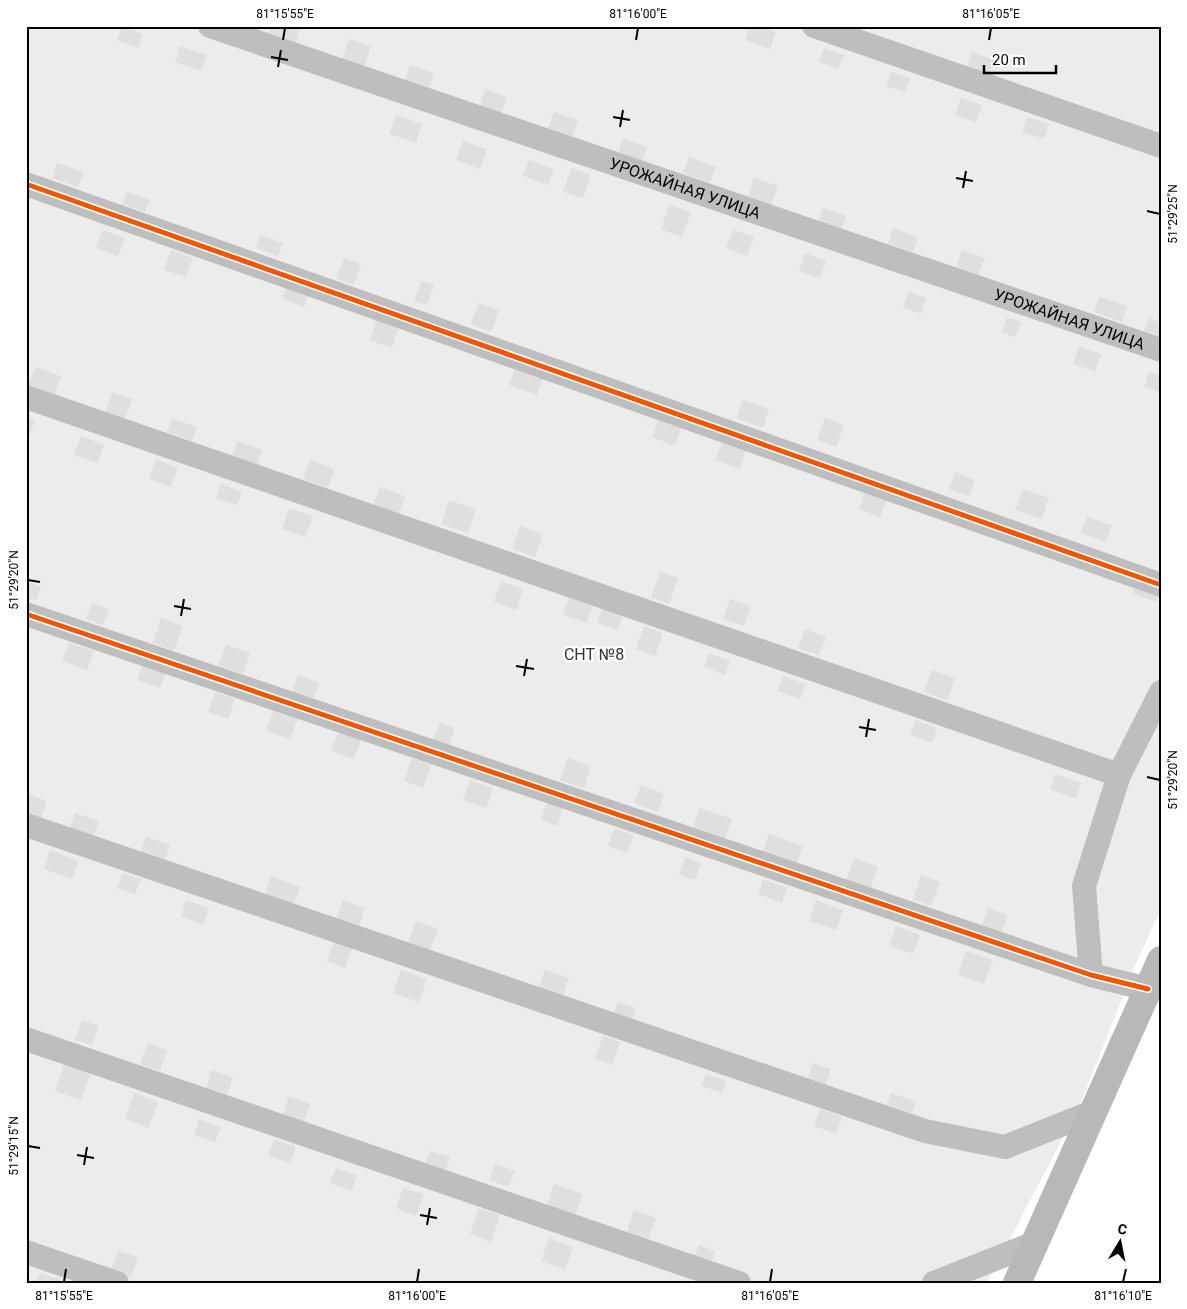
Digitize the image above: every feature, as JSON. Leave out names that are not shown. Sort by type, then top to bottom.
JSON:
[{"type":"main road","points":[[1017,1283],[1161,960]]},
{"type":"street","name":"УРОЖАЙНАЯ УЛИЦА","points":[[210,26],[1161,350]]},
{"type":"street","points":[[814,26],[1161,146]]},
{"type":"street","points":[[26,184],[1161,585]]},
{"type":"street","points":[[26,398],[1118,775]]},
{"type":"street","points":[[26,614],[1091,975],[1148,989]]},
{"type":"street","points":[[1091,975],[1084,886],[1118,775],[1161,692]]},
{"type":"street","points":[[26,825],[925,1131],[1005,1147],[1093,1112]]},
{"type":"street","points":[[26,1039],[739,1283]]},
{"type":"street","points":[[934,1283],[1035,1243]]},
{"type":"street","points":[[26,1252],[117,1283]]},
{"type":"green space","name":"СНТ №8","points":[[26,26],[1161,26],[1161,909],[1137,961],[1079,1107],[987,1283],[26,1283]]},
{"type":"building","points":[[122,26],[143,34],[138,48],[117,40]]},
{"type":"building","points":[[271,26],[301,26],[296,42],[269,33]]},
{"type":"building","points":[[750,26],[759,26],[776,32],[770,49],[745,40]]},
{"type":"building","points":[[349,39],[371,46],[364,67],[342,59]]},
{"type":"building","points":[[180,46],[207,55],[201,71],[175,62]]},
{"type":"building","points":[[824,48],[844,55],[838,69],[819,62]]},
{"type":"building","points":[[972,52],[994,60],[989,74],[967,67]]},
{"type":"building","points":[[410,65],[434,73],[429,88],[405,80]]},
{"type":"building","points":[[891,72],[910,78],[905,92],[886,86]]},
{"type":"building","points":[[485,89],[507,97],[501,113],[480,106]]},
{"type":"building","points":[[961,98],[982,105],[976,122],[955,115]]},
{"type":"building","points":[[554,112],[578,120],[572,137],[548,128]]},
{"type":"building","points":[[396,115],[422,124],[416,143],[389,134]]},
{"type":"building","points":[[1027,117],[1049,124],[1044,139],[1022,132]]},
{"type":"building","points":[[623,139],[647,147],[642,162],[618,153]]},
{"type":"building","points":[[463,141],[487,149],[480,169],[456,160]]},
{"type":"building","points":[[689,157],[716,167],[710,183],[683,173]]},
{"type":"building","points":[[529,160],[554,169],[548,185],[523,176]]},
{"type":"building","points":[[57,163],[84,172],[78,187],[52,178]]},
{"type":"building","points":[[571,168],[591,175],[583,198],[563,192]]},
{"type":"building","points":[[754,178],[778,186],[771,205],[748,196]]},
{"type":"building","points":[[127,192],[150,200],[145,212],[123,204]]},
{"type":"building","points":[[669,205],[691,212],[682,237],[661,229]]},
{"type":"building","points":[[823,208],[846,216],[840,234],[817,226]]},
{"type":"building","points":[[893,228],[918,237],[913,252],[888,243]]},
{"type":"building","points":[[102,230],[125,238],[118,256],[96,248]]},
{"type":"building","points":[[733,230],[754,237],[747,256],[726,248]]},
{"type":"building","points":[[260,235],[283,243],[278,256],[256,248]]},
{"type":"building","points":[[171,250],[193,258],[186,277],[164,270]]},
{"type":"building","points":[[962,250],[985,258],[978,275],[956,267]]},
{"type":"building","points":[[805,253],[826,261],[820,278],[799,271]]},
{"type":"building","points":[[344,258],[361,264],[354,285],[336,279]]},
{"type":"building","points":[[421,281],[434,285],[427,305],[414,301]]},
{"type":"building","points":[[287,284],[309,292],[304,307],[282,299]]},
{"type":"building","points":[[909,292],[926,298],[921,314],[903,307]]},
{"type":"building","points":[[1100,297],[1127,306],[1122,322],[1094,312]]},
{"type":"building","points":[[479,303],[499,310],[491,332],[471,324]]},
{"type":"building","points":[[1007,317],[1021,322],[1015,337],[1002,332]]},
{"type":"building","points":[[377,318],[399,326],[392,348],[370,340]]},
{"type":"building","points":[[1149,318],[1161,323],[1161,337],[1144,331]]},
{"type":"building","points":[[1079,346],[1101,354],[1095,371],[1073,364]]},
{"type":"building","points":[[516,365],[544,375],[537,395],[509,385]]},
{"type":"building","points":[[35,367],[61,376],[54,396],[28,386]]},
{"type":"building","points":[[1149,372],[1161,376],[1161,393],[1144,387]]},
{"type":"building","points":[[112,392],[132,399],[125,419],[105,413]]},
{"type":"building","points":[[743,400],[769,409],[763,428],[736,418]]},
{"type":"building","points":[[26,417],[35,420],[28,439],[26,438]]},
{"type":"building","points":[[172,418],[197,427],[192,441],[167,432]]},
{"type":"building","points":[[659,418],[682,426],[675,446],[652,437]]},
{"type":"building","points":[[825,418],[844,425],[836,447],[817,440]]},
{"type":"building","points":[[81,436],[104,445],[98,463],[74,455]]},
{"type":"building","points":[[237,441],[262,450],[257,466],[232,457]]},
{"type":"building","points":[[722,442],[746,450],[740,469],[715,460]]},
{"type":"building","points":[[156,459],[178,468],[171,487],[149,479]]},
{"type":"building","points":[[310,460],[335,469],[328,488],[303,479]]},
{"type":"building","points":[[955,472],[975,480],[969,496],[949,489]]},
{"type":"building","points":[[221,484],[242,492],[237,505],[216,498]]},
{"type":"building","points":[[380,487],[405,496],[399,515],[373,506]]},
{"type":"building","points":[[866,488],[888,496],[880,517],[859,509]]},
{"type":"building","points":[[1023,489],[1049,498],[1042,519],[1015,510]]},
{"type":"building","points":[[449,500],[476,509],[468,533],[441,524]]},
{"type":"building","points":[[289,508],[313,516],[305,537],[282,529]]},
{"type":"building","points":[[1087,517],[1112,525],[1106,542],[1081,533]]},
{"type":"building","points":[[520,526],[543,534],[535,557],[512,549]]},
{"type":"building","points":[[660,572],[678,578],[669,604],[651,597]]},
{"type":"building","points":[[26,581],[41,587],[36,601],[26,598]]},
{"type":"building","points":[[501,581],[523,589],[516,610],[494,602]]},
{"type":"building","points":[[1136,581],[1161,589],[1156,602],[1132,594]]},
{"type":"building","points":[[569,598],[593,606],[587,623],[563,615]]},
{"type":"building","points":[[730,599],[751,606],[744,626],[723,619]]},
{"type":"building","points":[[92,603],[109,609],[103,625],[86,619]]},
{"type":"building","points":[[602,607],[623,614],[618,630],[597,623]]},
{"type":"building","points":[[161,618],[183,626],[174,651],[153,643]]},
{"type":"building","points":[[644,626],[663,633],[655,656],[636,649]]},
{"type":"building","points":[[805,629],[826,637],[819,655],[798,648]]},
{"type":"building","points":[[69,643],[94,651],[87,670],[62,661]]},
{"type":"building","points":[[226,645],[250,653],[243,674],[218,666]]},
{"type":"building","points":[[709,653],[730,661],[725,675],[704,667]]},
{"type":"building","points":[[143,663],[166,672],[160,688],[137,680]]},
{"type":"building","points":[[932,670],[955,678],[947,700],[924,692]]},
{"type":"building","points":[[298,675],[320,683],[313,700],[292,692]]},
{"type":"building","points":[[783,676],[806,684],[800,699],[777,691]]},
{"type":"building","points":[[215,692],[235,699],[228,719],[208,712]]},
{"type":"building","points":[[274,708],[298,717],[290,739],[266,731]]},
{"type":"building","points":[[915,720],[937,728],[932,743],[910,735]]},
{"type":"building","points":[[440,723],[455,728],[449,746],[433,741]]},
{"type":"building","points":[[338,732],[361,740],[354,759],[331,751]]},
{"type":"building","points":[[412,758],[431,765],[423,788],[404,781]]},
{"type":"building","points":[[568,758],[591,766],[584,788],[560,780]]},
{"type":"building","points":[[1055,774],[1081,783],[1076,799],[1050,789]]},
{"type":"building","points":[[470,780],[493,788],[486,808],[463,800]]},
{"type":"building","points":[[641,785],[664,794],[658,812],[634,803]]},
{"type":"building","points":[[28,794],[47,801],[40,821],[26,816]]},
{"type":"building","points":[[547,802],[563,808],[557,826],[541,820]]},
{"type":"building","points":[[700,808],[732,819],[725,838],[693,827]]},
{"type":"building","points":[[75,813],[99,821],[93,838],[69,830]]},
{"type":"building","points":[[614,828],[634,835],[627,853],[608,846]]},
{"type":"building","points":[[769,834],[803,846],[797,863],[763,851]]},
{"type":"building","points":[[146,837],[170,845],[164,863],[140,854]]},
{"type":"building","points":[[50,850],[79,861],[72,879],[44,869]]},
{"type":"building","points":[[685,857],[701,863],[695,880],[679,875]]},
{"type":"building","points":[[854,858],[878,867],[870,889],[846,880]]},
{"type":"building","points":[[123,873],[141,879],[135,894],[117,888]]},
{"type":"building","points":[[921,875],[940,882],[931,906],[913,899]]},
{"type":"building","points":[[271,876],[300,887],[294,904],[265,894]]},
{"type":"building","points":[[763,879],[787,888],[782,903],[758,894]]},
{"type":"building","points":[[186,900],[209,908],[203,924],[181,917]]},
{"type":"building","points":[[343,900],[365,908],[358,929],[336,921]]},
{"type":"building","points":[[816,900],[843,910],[836,930],[809,921]]},
{"type":"building","points":[[988,908],[1008,915],[1001,934],[981,927]]},
{"type":"building","points":[[416,921],[438,929],[430,951],[408,943]]},
{"type":"building","points":[[896,926],[920,935],[913,954],[889,946]]},
{"type":"building","points":[[334,941],[352,948],[345,968],[327,961]]},
{"type":"building","points":[[966,951],[993,960],[984,984],[958,975]]},
{"type":"building","points":[[401,970],[427,979],[419,1002],[393,993]]},
{"type":"building","points":[[545,970],[569,978],[562,998],[538,990]]},
{"type":"building","points":[[618,1002],[636,1008],[630,1027],[611,1021]]},
{"type":"building","points":[[82,1020],[99,1026],[92,1045],[75,1040]]},
{"type":"building","points":[[603,1036],[620,1042],[612,1065],[595,1058]]},
{"type":"building","points":[[148,1043],[167,1050],[160,1071],[140,1064]]},
{"type":"building","points":[[813,1063],[831,1069],[825,1087],[807,1081]]},
{"type":"building","points":[[64,1064],[91,1073],[81,1100],[55,1091]]},
{"type":"building","points":[[212,1070],[233,1077],[227,1095],[206,1088]]},
{"type":"building","points":[[706,1074],[726,1081],[722,1093],[701,1086]]},
{"type":"building","points":[[134,1093],[158,1102],[149,1128],[125,1119]]},
{"type":"building","points":[[891,1093],[916,1102],[912,1113],[887,1105]]},
{"type":"building","points":[[289,1096],[310,1104],[303,1124],[282,1117]]},
{"type":"building","points":[[820,1109],[842,1117],[836,1134],[814,1126]]},
{"type":"building","points":[[199,1119],[221,1127],[215,1142],[194,1135]]},
{"type":"building","points":[[274,1139],[296,1147],[290,1163],[268,1156]]},
{"type":"building","points":[[430,1151],[450,1157],[445,1172],[425,1165]]},
{"type":"building","points":[[495,1164],[515,1171],[509,1187],[490,1180]]},
{"type":"building","points":[[336,1168],[357,1175],[352,1191],[330,1183]]},
{"type":"building","points":[[554,1184],[583,1194],[575,1215],[547,1205]]},
{"type":"building","points":[[403,1188],[424,1194],[416,1216],[396,1208]]},
{"type":"building","points":[[479,1208],[500,1215],[491,1242],[470,1234]]},
{"type":"building","points":[[634,1210],[656,1218],[647,1243],[626,1235]]},
{"type":"building","points":[[549,1238],[573,1247],[565,1270],[541,1261]]},
{"type":"building","points":[[699,1245],[715,1251],[711,1264],[694,1258]]},
{"type":"building","points":[[118,1251],[138,1257],[131,1277],[111,1270]]},
{"type":"building","points":[[40,1273],[61,1280],[60,1283],[36,1283]]},
{"type":"cycle path","points":[[26,184],[1161,585]]},
{"type":"cycle path","points":[[26,614],[1091,975],[1148,989]]}]
